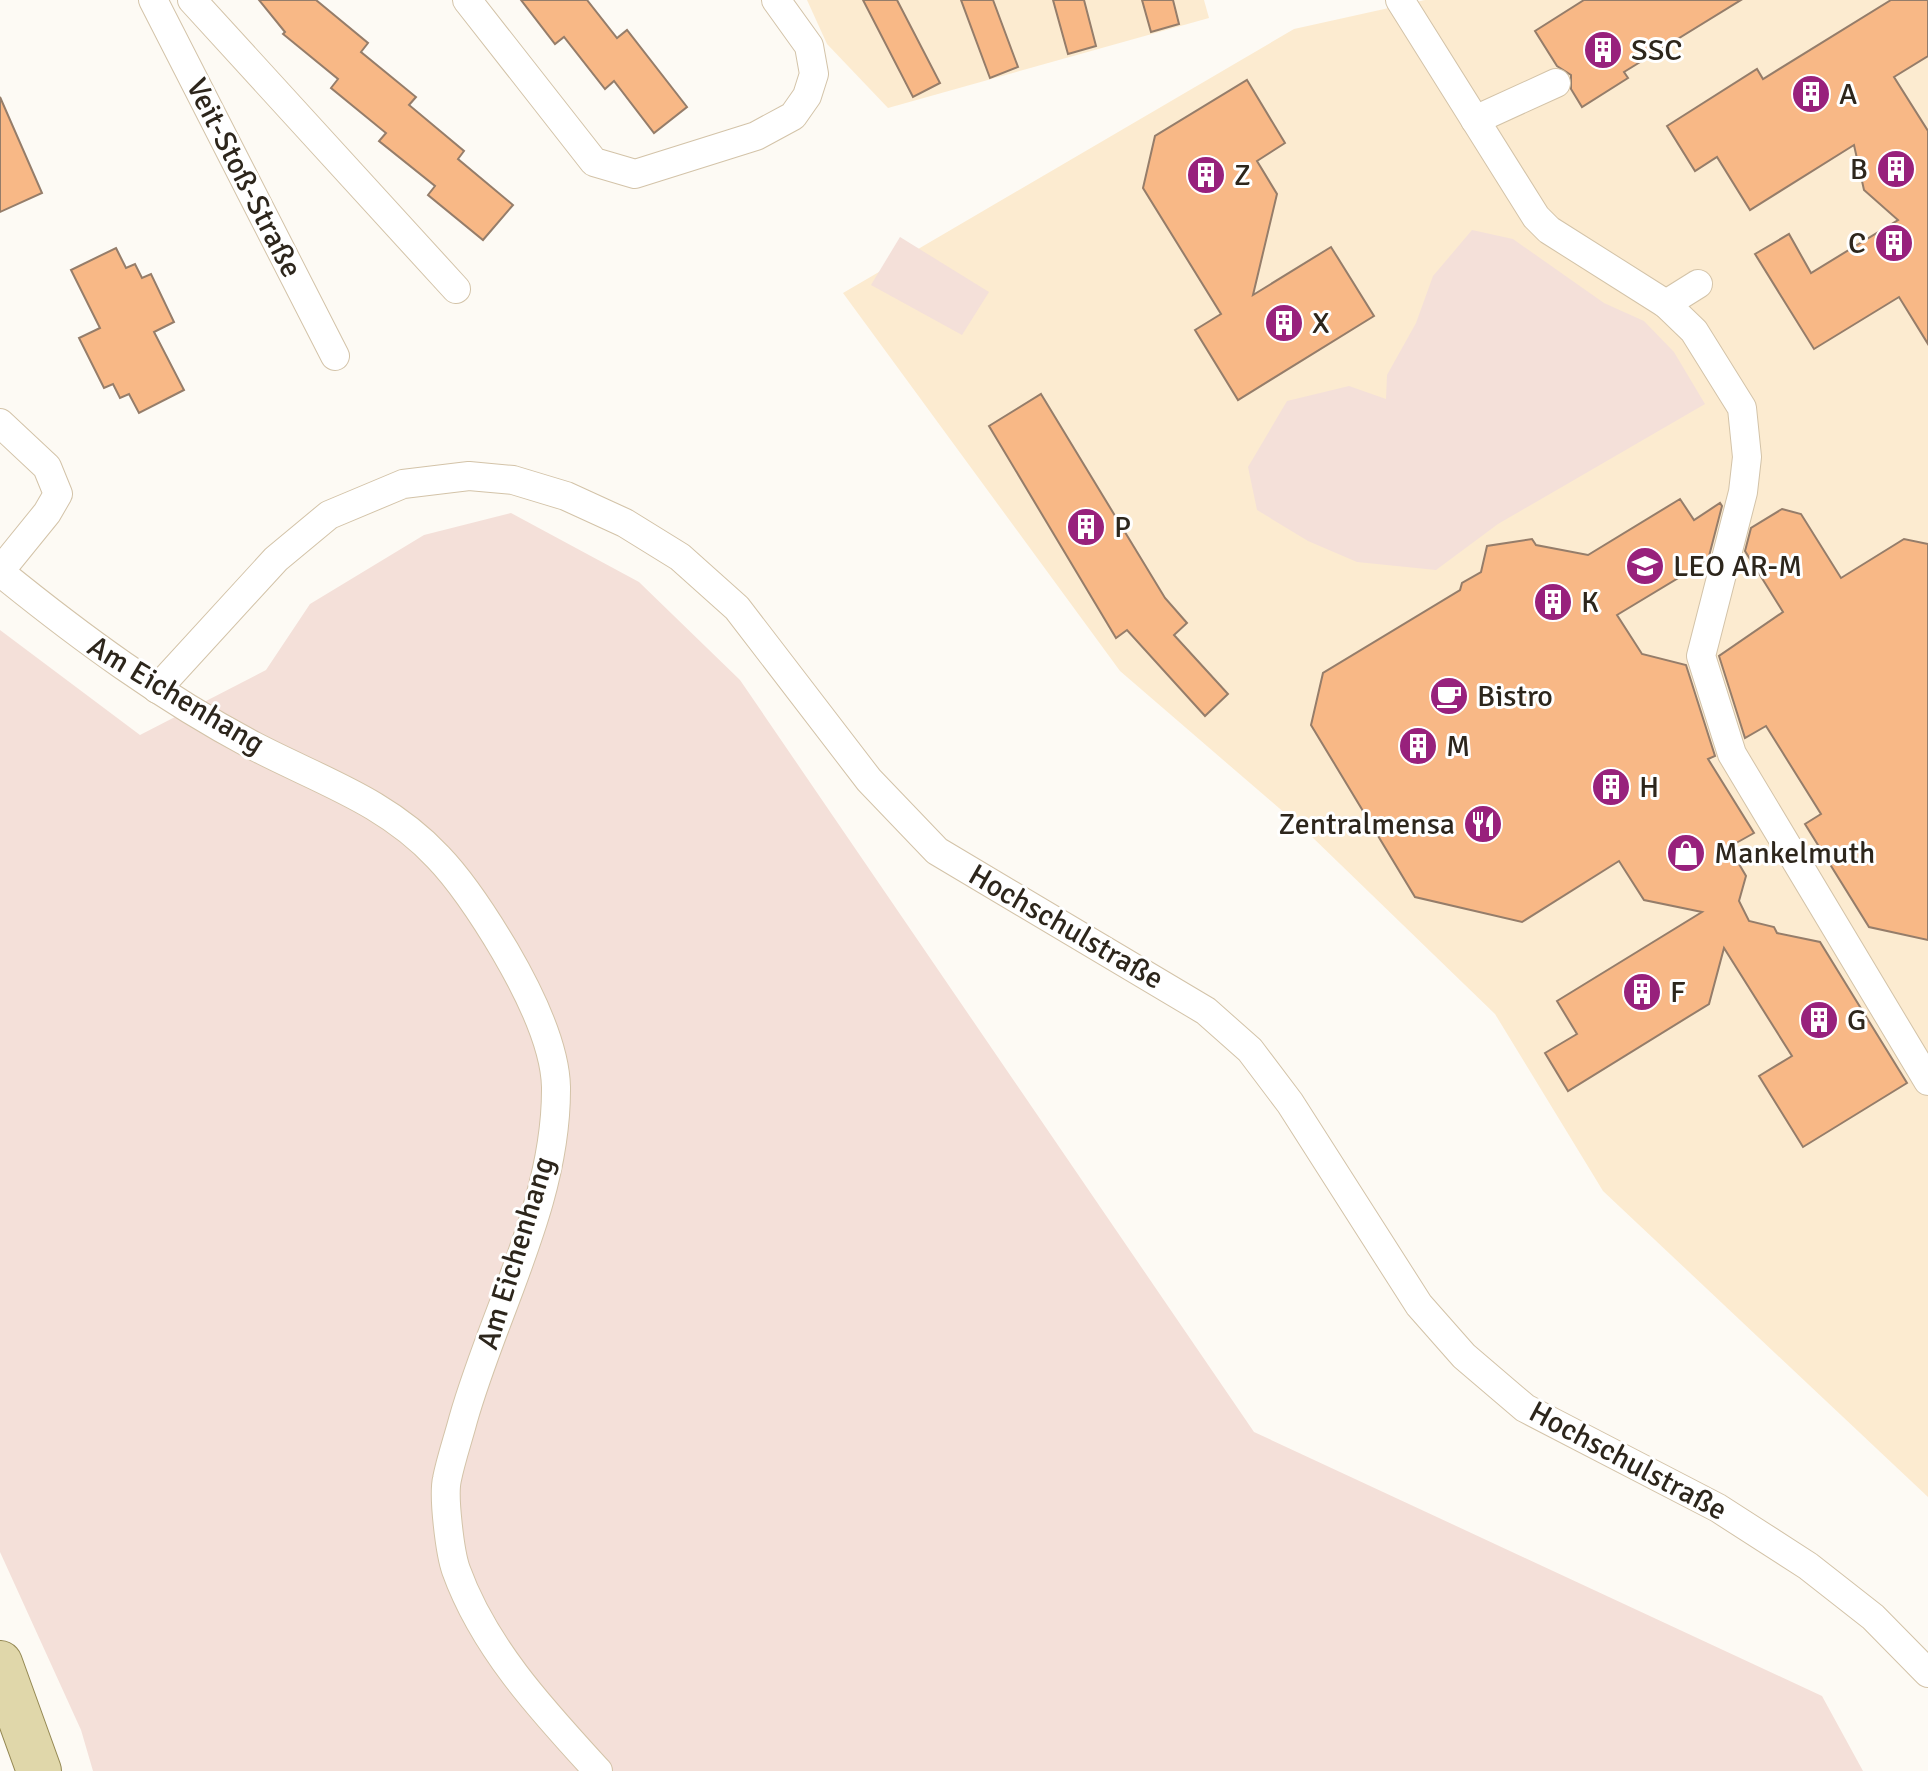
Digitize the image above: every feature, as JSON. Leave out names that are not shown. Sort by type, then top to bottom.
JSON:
[{"type":"main road","points":[[0,1663],[39,1771]]},
{"type":"street","name":"Veit-Stoß-Straße","points":[[153,0],[335,356]]},
{"type":"street","name":"Veit-Stoß-Straße","points":[[192,0],[456,289]]},
{"type":"street","points":[[467,0],[594,162],[635,174],[756,136],[793,116],[807,96],[814,74],[809,46],[776,0]]},
{"type":"street","points":[[1400,0],[1536,217],[1549,230],[1666,304],[1694,331],[1742,408],[1747,457],[1743,492],[1701,656],[1732,754],[1928,1081]]},
{"type":"street","points":[[1475,120],[1556,83]]},
{"type":"street","points":[[1666,304],[1698,284]]},
{"type":"street","points":[[0,423],[47,467],[58,494],[47,513],[0,572]]},
{"type":"street","name":"Hochschulstraße","points":[[157,689],[276,559],[329,515],[403,484],[469,476],[513,480],[566,496],[625,523],[680,557],[737,608],[869,780],[937,851],[1206,1011],[1250,1050],[1290,1103],[1419,1305],[1464,1356],[1525,1408],[1718,1508],[1808,1566],[1873,1617],[1928,1673]]},
{"type":"street","name":"Am Eichenhang","points":[[0,572],[80,636],[157,689],[256,747],[365,799],[437,856],[490,925],[534,1001],[556,1084],[548,1165],[527,1237],[473,1387],[445,1484],[455,1568],[488,1636],[539,1706],[598,1771]]},
{"type":"shaded area","points":[[807,0],[1204,0],[1209,18],[888,108],[827,44]]},
{"type":"shaded area","points":[[1425,0],[1928,0],[1928,1497],[1603,1191],[1495,1014],[1309,834],[1120,671],[843,293],[1294,29]]},
{"type":"shaded area","points":[[1472,230],[1513,239],[1604,303],[1644,321],[1674,352],[1705,404],[1498,524],[1436,570],[1357,562],[1308,541],[1257,510],[1248,467],[1287,401],[1349,386],[1386,399],[1387,375],[1416,323],[1433,276]]},
{"type":"shaded area","points":[[900,237],[989,292],[962,335],[871,285]]},
{"type":"shaded area","points":[[511,513],[639,582],[740,680],[1254,1432],[1822,1696],[1863,1771],[93,1771],[81,1730],[0,1552],[0,630],[140,735],[266,670],[310,604],[424,535]]},
{"type":"building","points":[[259,0],[316,0],[368,43],[361,52],[416,97],[409,105],[464,151],[458,159],[513,205],[483,240],[428,195],[435,186],[379,141],[386,133],[331,88],[338,79],[283,34],[285,32]]},
{"type":"building","points":[[521,0],[587,0],[617,38],[627,30],[687,107],[654,133],[614,81],[605,89],[564,37],[555,44]]},
{"type":"building","points":[[863,0],[897,0],[940,83],[913,97]]},
{"type":"building","points":[[961,0],[993,0],[1018,67],[990,78]]},
{"type":"building","points":[[1053,0],[1084,0],[1096,46],[1068,54]]},
{"type":"building","points":[[1142,0],[1173,0],[1179,24],[1151,32]]},
{"type":"building","name":"SSC","points":[[1584,0],[1741,0],[1624,72],[1628,78],[1582,107],[1571,89],[1571,75],[1557,66],[1535,31]]},
{"type":"building","points":[[1891,0],[1928,0],[1928,56],[1894,77],[1928,131],[1928,344],[1899,297],[1814,349],[1755,254],[1789,234],[1811,273],[1898,220],[1864,190],[1854,145],[1750,210],[1717,157],[1695,171],[1667,126],[1757,69],[1763,79]]},
{"type":"building","points":[[1247,80],[1285,143],[1257,161],[1277,194],[1253,295],[1331,247],[1374,316],[1238,400],[1195,330],[1221,314],[1143,188],[1155,136]]},
{"type":"building","points":[[0,97],[42,193],[0,212]]},
{"type":"building","points":[[116,248],[126,268],[135,264],[142,278],[151,274],[174,322],[154,332],[184,390],[139,413],[129,394],[120,398],[113,384],[104,388],[79,338],[100,328],[71,270]]},
{"type":"building","name":"P","points":[[1041,394],[1165,598],[1187,623],[1174,635],[1228,694],[1205,716],[1127,630],[1116,638],[989,426]]},
{"type":"building","points":[[1680,499],[1694,520],[1720,503],[1722,506],[1708,560],[1617,615],[1642,654],[1686,665],[1715,756],[1708,759],[1754,833],[1729,847],[1746,876],[1739,901],[1749,921],[1774,927],[1777,933],[1820,942],[1907,1083],[1803,1147],[1759,1076],[1792,1056],[1724,948],[1709,1004],[1568,1091],[1545,1053],[1577,1034],[1557,1001],[1702,912],[1644,900],[1619,861],[1522,922],[1415,897],[1311,725],[1323,673],[1460,590],[1462,583],[1481,572],[1487,546],[1532,539],[1536,545],[1588,555]]},
{"type":"building","points":[[1782,509],[1801,514],[1841,578],[1904,539],[1928,544],[1928,940],[1869,927],[1805,824],[1821,814],[1766,726],[1745,738],[1719,656],[1783,612],[1745,551],[1751,528]]},
{"type":"place","name":"SSC","points":[[1603,50]]},
{"type":"place","name":"A","points":[[1811,94]]},
{"type":"place","name":"B","points":[[1896,169]]},
{"type":"place","name":"Z","points":[[1206,175]]},
{"type":"place","name":"C","points":[[1894,243]]},
{"type":"place","name":"X","points":[[1284,323]]},
{"type":"place","name":"P","points":[[1086,527]]},
{"type":"place","name":"LEO AR-M","points":[[1645,566]]},
{"type":"place","name":"K","points":[[1553,602]]},
{"type":"place","name":"Bistro","points":[[1449,696]]},
{"type":"place","name":"M","points":[[1418,746]]},
{"type":"place","name":"H","points":[[1611,787]]},
{"type":"place","name":"Zentralmensa","points":[[1483,824]]},
{"type":"place","name":"Mankelmuth","points":[[1686,853]]},
{"type":"place","name":"F","points":[[1642,992]]},
{"type":"place","name":"G","points":[[1819,1020]]}]
